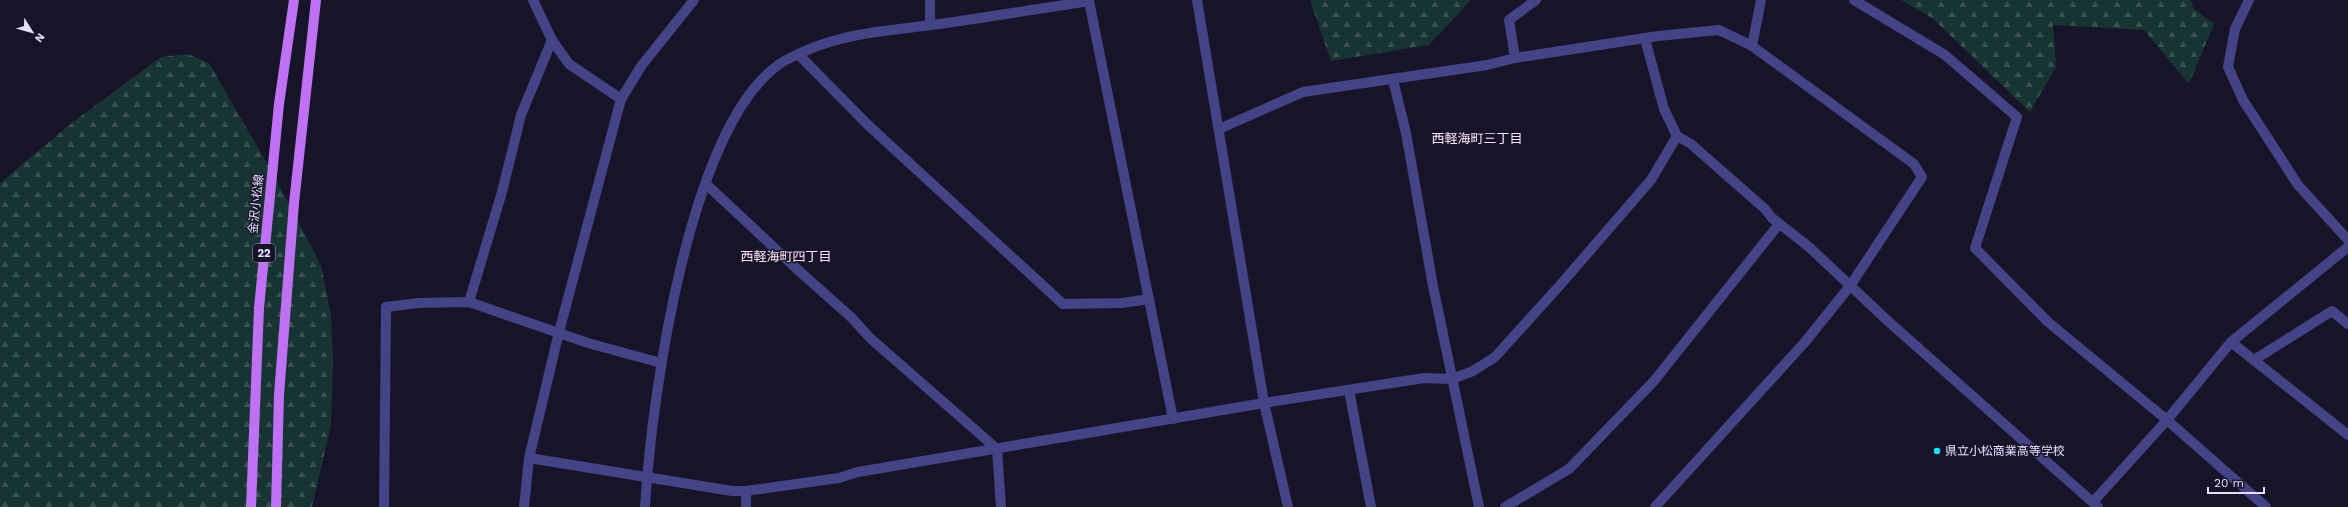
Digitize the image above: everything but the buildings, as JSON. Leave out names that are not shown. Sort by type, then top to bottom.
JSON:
[{"type":"main road","name":"金沢小松線","points":[[251,507],[259,308],[279,104],[294,0]]},
{"type":"main road","name":"22","points":[[276,507],[279,395],[294,203],[316,0]]},
{"type":"street","points":[[532,0],[552,40],[569,64],[621,99]]},
{"type":"street","points":[[524,507],[529,458],[559,332],[621,99],[642,65],[694,0]]},
{"type":"street","points":[[930,0],[930,25]]},
{"type":"street","points":[[1197,0],[1264,403],[1288,507]]},
{"type":"street","points":[[1515,58],[1510,20],[1536,0]]},
{"type":"street","points":[[1752,46],[1761,0]]},
{"type":"street","points":[[1854,0],[1945,54],[2017,117],[1975,248],[2048,322],[2167,420],[2266,507]]},
{"type":"street","points":[[2249,0],[2235,29],[2228,67],[2243,100],[2298,185],[2348,240]]},
{"type":"street","points":[[645,507],[660,363],[682,259],[706,184],[731,122],[759,82],[786,61],[843,36],[930,25],[1089,1],[1173,419]]},
{"type":"street","points":[[1219,129],[1303,92],[1488,65],[1515,58],[1719,30],[1752,46],[1914,164],[1922,177],[1850,286],[1805,342],[1654,507]]},
{"type":"street","points":[[1645,39],[1664,109],[1677,136],[1691,144],[1779,224],[1809,247],[1850,286],[2096,505],[2231,342],[2348,247]]},
{"type":"street","points":[[469,302],[502,192],[521,115],[552,40]]},
{"type":"street","points":[[799,55],[868,125],[1063,304],[1122,303],[1149,299]]},
{"type":"street","points":[[1393,80],[1406,132],[1433,286],[1479,507]]},
{"type":"street","points":[[529,458],[732,492],[746,491],[839,478],[858,472],[1264,403],[1424,378],[1452,379],[1473,371],[1495,357],[1561,284],[1650,180],[1677,136]]},
{"type":"street","points":[[706,184],[852,318],[870,338],[997,449],[1001,507]]},
{"type":"street","points":[[1505,507],[1569,469],[1654,381],[1779,224]]},
{"type":"street","points":[[384,507],[386,307],[418,303],[469,302],[559,332],[588,344],[660,363]]},
{"type":"street","points":[[2254,360],[2332,311],[2348,324]]},
{"type":"street","points":[[2231,342],[2348,435]]},
{"type":"street","points":[[1349,390],[1371,507]]},
{"type":"street","points":[[746,491],[746,507]]},
{"type":"green space","points":[[1310,0],[1471,0],[1429,45],[1331,61]]},
{"type":"green space","points":[[1901,0],[2191,0],[2193,8],[2214,24],[2189,84],[2144,30],[2053,25],[2056,67],[2030,112],[1932,18]]},
{"type":"green space","points":[[188,54],[209,63],[273,174],[321,265],[331,315],[333,361],[331,425],[312,507],[0,507],[0,183],[73,122],[161,57]]},
{"type":"place","name":"県立小松商業高等学校","points":[[1937,451]]},
{"type":"district","name":"西軽海町三丁目","points":[[1477,138]]},
{"type":"district","name":"西軽海町四丁目","points":[[786,256]]}]
